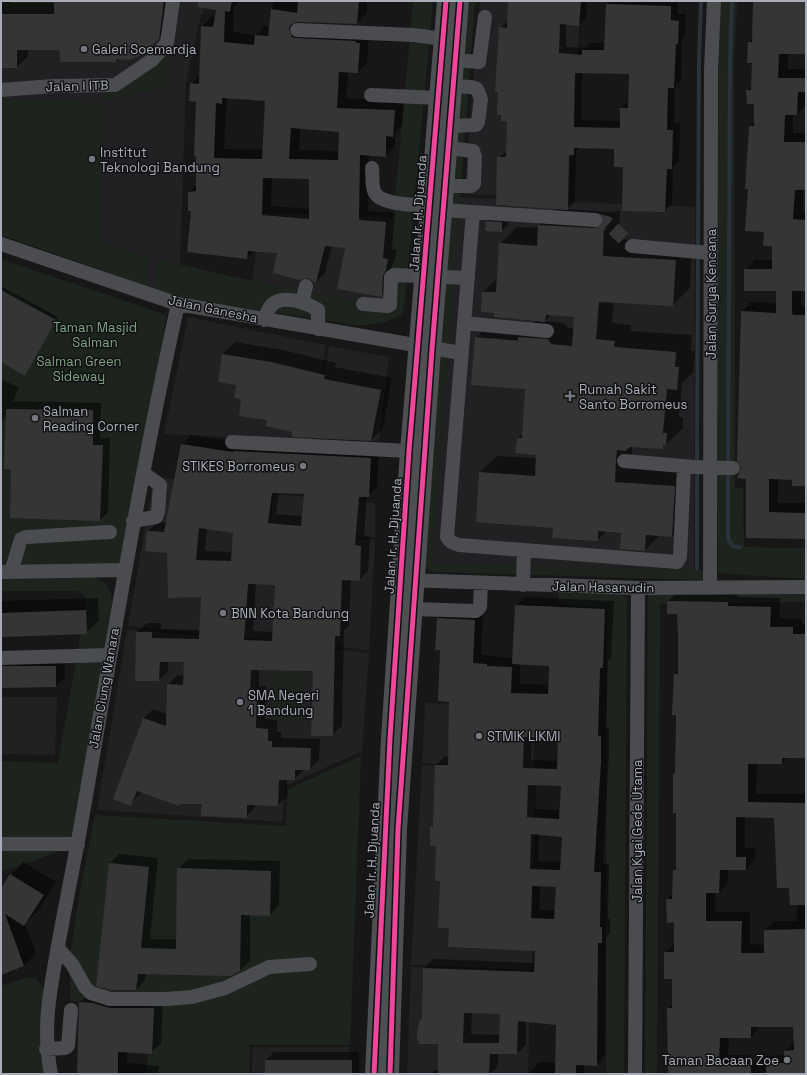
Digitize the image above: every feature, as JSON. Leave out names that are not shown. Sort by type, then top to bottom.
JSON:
[{"type":"main road","name":"Jalan Ir. H. Djuanda","points":[[374,1074],[384,827],[408,581],[440,350],[431,276],[437,208],[439,98],[446,1]]},
{"type":"main road","name":"Jalan Ir. H. Djuanda","points":[[437,208],[446,186],[460,1]]},
{"type":"main road","name":"Jalan Ir. H. Djuanda","points":[[390,1074],[398,829],[413,609],[408,581],[409,451],[440,350]]},
{"type":"street","name":"Jalan I ITB","points":[[1,90],[52,86],[115,85],[152,60],[167,43],[173,1]]},
{"type":"street","name":"Jalan Surya Kencana","points":[[710,588],[711,70],[714,1]]},
{"type":"street","points":[[455,60],[480,62],[485,17]]},
{"type":"street","points":[[297,30],[414,35],[443,39]]},
{"type":"street","points":[[450,126],[476,125],[478,122],[482,98],[477,89],[471,87],[453,86]]},
{"type":"street","points":[[371,95],[439,98]]},
{"type":"street","points":[[446,186],[471,186],[474,184],[475,157],[473,151],[449,148]]},
{"type":"street","points":[[372,168],[374,192],[379,198],[393,202],[473,212],[595,220]]},
{"type":"street","points":[[473,212],[464,323],[440,350],[447,537],[451,542],[459,545],[677,562],[680,558],[684,466]]},
{"type":"street","name":"Jalan Ganesha","points":[[1,244],[178,304],[440,350]]},
{"type":"street","points":[[632,246],[710,253]]},
{"type":"street","points":[[363,304],[390,305],[391,277],[394,275],[468,278]]},
{"type":"street","points":[[302,302],[306,286]]},
{"type":"street","points":[[264,320],[269,307],[276,302],[286,300],[302,302],[311,305],[318,310],[318,329]]},
{"type":"street","name":"Jalan Ciung Wanara","points":[[51,1074],[46,1050],[48,1004],[78,844],[133,521],[178,304]]},
{"type":"street","points":[[464,323],[547,331]]},
{"type":"street","points":[[232,442],[409,451]]},
{"type":"street","points":[[624,461],[733,468]]},
{"type":"street","points":[[133,521],[156,517],[158,512],[160,485],[143,473]]},
{"type":"street","points":[[110,532],[26,536],[21,539],[18,544],[6,572],[124,570]]},
{"type":"street","points":[[523,585],[524,550]]},
{"type":"street","name":"Jalan Hasanudin","points":[[408,581],[638,588],[806,587]]},
{"type":"street","points":[[413,609],[476,611],[480,606],[481,584]]},
{"type":"street","name":"Jalan Kyai Gede Utama","points":[[636,1074],[638,588]]},
{"type":"street","points":[[1,658],[110,655]]},
{"type":"street","points":[[1,844],[78,844]]},
{"type":"street","points":[[58,948],[72,964],[85,987],[91,993],[110,999],[167,999],[192,997],[225,988],[269,967],[310,964]]},
{"type":"street","points":[[46,1050],[65,1048],[68,1046],[70,1010]]},
{"type":"shaded area","name":"Institut Teknologi Bandung","points":[[1,1],[210,1],[201,15],[186,83],[179,297],[1,235]]},
{"type":"shaded area","points":[[480,1],[581,1],[568,199],[464,194]]},
{"type":"shaded area","name":"Rumah Sakit Santo Borromeus","points":[[460,197],[695,207],[694,569],[432,563]]},
{"type":"shaded area","points":[[260,213],[409,218],[396,306],[252,285]]},
{"type":"shaded area","points":[[188,317],[326,345],[311,440],[164,434]]},
{"type":"shaded area","points":[[329,346],[389,357],[379,441],[314,438]]},
{"type":"shaded area","points":[[154,476],[225,489],[271,494],[268,533],[375,540],[369,650],[128,626]]},
{"type":"shaded area","points":[[273,494],[375,503],[375,537],[270,532]]},
{"type":"shaded area","name":"SMA Negeri 1 Bandung","points":[[127,629],[369,653],[362,751],[285,786],[282,822],[97,810]]},
{"type":"shaded area","points":[[1,697],[57,697],[55,755],[1,754]]},
{"type":"shaded area","name":"STMIK LIKMI","points":[[425,703],[535,709],[533,769],[422,763]]},
{"type":"shaded area","points":[[422,765],[535,771],[532,970],[411,965]]},
{"type":"shaded area","points":[[411,967],[531,971],[528,1074],[407,1074]]},
{"type":"shaded area","points":[[252,1047],[349,1047],[349,1074],[252,1074]]},
{"type":"green space","points":[[4,1],[52,1],[52,11],[4,11]]},
{"type":"green space","points":[[413,1],[433,1],[405,301],[402,314],[391,320],[380,323],[356,325],[193,300],[157,292],[157,258],[208,271],[305,291],[336,297],[383,302],[397,177]]},
{"type":"green space","points":[[466,1],[475,1],[432,563],[694,569],[705,570],[705,580],[432,572],[423,567]]},
{"type":"green space","points":[[720,1],[737,1],[734,67],[735,488],[743,488],[744,547],[806,548],[806,579],[718,573],[717,72]]},
{"type":"green space","points":[[169,51],[168,88],[103,100],[102,89]]},
{"type":"green space","points":[[1,99],[102,102],[101,240],[148,258],[149,288],[87,264],[1,235]]},
{"type":"green space","name":"Salman Green Sideway","points":[[1,259],[166,315],[143,473],[124,570],[1,572]]},
{"type":"green space","points":[[89,575],[100,580],[107,586],[111,593],[112,605],[72,847],[1,872],[1,761],[58,763],[86,604],[84,595],[78,591],[1,591],[1,577]]},
{"type":"green space","points":[[806,590],[806,602],[660,604],[657,1074],[645,1074],[648,593]]},
{"type":"green space","points":[[559,591],[622,594],[627,598],[624,1074],[606,1074],[607,610],[605,607],[558,604]]},
{"type":"green space","points":[[272,672],[305,673],[303,722],[271,721]]},
{"type":"green space","points":[[361,756],[350,1045],[250,1045],[249,1074],[147,1074],[149,1006],[70,1001],[70,956],[81,885],[95,815],[286,826],[288,789]]},
{"type":"green space","points":[[28,977],[36,979],[45,991],[46,1074],[1,1074],[1,986]]},
{"type":"building","points":[[54,1],[164,1],[159,39],[143,54],[129,60],[116,59],[116,62],[60,62],[59,50],[17,50],[17,68],[1,68],[1,14],[54,14]]},
{"type":"building","points":[[198,1],[232,1],[230,12],[225,11],[224,42],[254,45],[255,35],[268,36],[271,9],[297,13],[298,1],[359,1],[357,24],[297,22],[290,25],[289,30],[292,37],[296,38],[356,41],[356,43],[360,43],[358,73],[339,72],[337,108],[395,110],[393,137],[386,136],[386,157],[360,155],[359,220],[386,222],[383,258],[388,259],[383,276],[382,297],[337,289],[345,248],[325,246],[316,283],[308,278],[300,280],[273,273],[277,253],[248,251],[247,259],[187,252],[191,211],[188,211],[188,192],[196,191],[196,156],[194,156],[196,102],[189,101],[190,83],[199,84],[201,26],[213,27],[216,10],[198,7]],"holes":[[[222,98],[265,101],[262,159],[214,158],[216,103],[222,104]],[[291,128],[339,132],[338,160],[289,159]],[[263,178],[309,179],[309,219],[262,215]]]},
{"type":"building","points":[[508,1],[581,1],[579,26],[560,24],[559,53],[582,55],[582,50],[604,50],[606,4],[671,6],[671,20],[679,21],[678,44],[676,44],[674,88],[668,88],[667,130],[673,130],[672,169],[667,169],[665,212],[622,211],[623,167],[614,167],[614,149],[574,148],[574,155],[569,155],[568,210],[496,205],[497,157],[506,157],[507,122],[501,121],[501,115],[497,115],[498,92],[495,92],[499,27],[507,28]],"holes":[[[575,73],[629,74],[628,108],[620,108],[620,128],[574,127]]]},
{"type":"building","points":[[753,1],[806,2],[806,54],[779,54],[778,78],[806,78],[806,92],[798,92],[797,115],[785,115],[784,142],[806,142],[806,190],[795,190],[793,219],[806,220],[806,291],[792,291],[792,313],[793,315],[806,315],[806,486],[792,486],[792,480],[769,479],[769,512],[806,513],[806,539],[746,538],[746,479],[737,478],[741,468],[737,461],[741,311],[776,313],[776,291],[744,291],[744,269],[772,269],[772,246],[763,246],[764,232],[745,231],[748,189],[745,189],[749,126],[754,126],[754,104],[747,104],[746,90],[751,90],[752,63],[747,63],[748,42],[752,42]]},
{"type":"building","points":[[486,221],[502,222],[502,232],[485,231]]},
{"type":"building","points":[[538,225],[594,228],[604,226],[603,256],[676,260],[673,306],[599,302],[596,339],[615,341],[614,347],[676,352],[675,367],[679,367],[677,390],[667,389],[663,433],[667,433],[666,445],[663,445],[663,449],[630,447],[625,451],[617,450],[615,482],[675,486],[672,537],[646,535],[645,551],[620,549],[621,533],[598,531],[598,541],[552,538],[553,528],[476,522],[479,472],[535,476],[536,455],[515,453],[517,438],[522,438],[525,389],[471,385],[475,337],[518,341],[518,337],[548,339],[551,344],[572,346],[574,317],[546,315],[545,322],[494,317],[494,313],[481,312],[482,292],[496,292],[499,243],[537,246]]},
{"type":"building","points":[[1,290],[56,320],[25,376],[1,362]]},
{"type":"building","points":[[222,354],[271,362],[325,375],[324,379],[381,390],[371,441],[292,437],[292,432],[265,426],[267,420],[239,416],[241,399],[234,398],[236,385],[218,382]]},
{"type":"building","points":[[6,409],[93,410],[93,445],[103,445],[100,521],[10,518],[11,469],[4,469]]},
{"type":"building","points":[[181,444],[233,452],[371,458],[369,497],[359,497],[355,545],[361,546],[360,581],[342,580],[340,636],[335,636],[333,736],[311,736],[313,671],[251,670],[250,695],[257,695],[256,728],[268,729],[268,741],[272,741],[272,747],[311,748],[310,770],[295,770],[295,780],[279,780],[278,806],[247,805],[247,818],[201,816],[202,804],[180,804],[179,806],[137,791],[131,806],[113,799],[143,718],[166,726],[167,684],[183,685],[184,662],[160,662],[159,681],[135,681],[136,632],[152,632],[152,638],[199,639],[201,597],[168,598],[167,553],[145,551],[147,531],[164,532]],"holes":[[[272,493],[304,494],[301,526],[268,523]],[[199,528],[233,533],[231,561],[196,560]],[[248,584],[275,585],[272,641],[244,640]]]},
{"type":"building","points":[[667,601],[728,602],[728,606],[771,607],[770,627],[793,627],[793,634],[806,634],[806,758],[782,758],[782,764],[748,764],[748,802],[806,803],[806,905],[790,905],[789,888],[777,888],[774,818],[736,817],[736,857],[746,857],[746,870],[720,870],[719,893],[706,893],[706,921],[742,921],[741,953],[764,953],[764,930],[806,929],[806,1074],[766,1074],[766,1063],[784,1063],[784,1051],[794,1050],[793,1027],[751,1027],[751,1038],[720,1038],[719,1064],[751,1064],[751,1074],[668,1074],[667,1008],[672,1008],[672,979],[664,979],[664,952],[674,952],[674,922],[667,923],[666,899],[672,899],[673,870],[676,870],[676,813],[673,813],[673,774],[675,774],[676,715],[672,715],[674,674],[678,674],[678,634],[677,614],[667,614]]},
{"type":"building","points":[[515,605],[605,609],[603,668],[600,668],[598,736],[601,736],[601,762],[594,872],[601,872],[600,927],[602,927],[602,943],[598,943],[597,1066],[576,1065],[576,1074],[555,1074],[556,1025],[518,1021],[517,1054],[490,1054],[489,1074],[438,1074],[438,1044],[419,1044],[419,1041],[417,1041],[418,1025],[420,1019],[422,1019],[423,968],[534,972],[535,951],[448,947],[449,928],[438,928],[440,881],[435,881],[436,846],[430,846],[430,826],[433,827],[435,765],[448,765],[449,702],[438,701],[440,650],[435,650],[437,618],[475,620],[473,663],[487,664],[487,666],[512,667],[511,693],[548,694],[549,666],[512,664]],"holes":[[[524,737],[558,739],[557,769],[523,768]],[[528,785],[561,786],[559,819],[527,817]],[[531,834],[562,837],[560,870],[530,869]],[[532,886],[556,887],[554,919],[531,918]],[[464,1013],[500,1014],[499,1043],[463,1043]]]},
{"type":"building","points":[[86,610],[87,634],[1,637],[1,613]]},
{"type":"building","points":[[1,666],[56,666],[56,687],[1,688]]},
{"type":"building","points":[[109,863],[149,867],[141,948],[176,949],[177,868],[271,871],[270,916],[241,915],[240,971],[230,976],[138,974],[136,990],[111,990],[96,986]]},
{"type":"building","points":[[10,874],[44,895],[24,926],[5,914],[24,966],[1,975],[1,888]]},
{"type":"building","points":[[79,1002],[93,1003],[110,1008],[154,1008],[152,1054],[118,1052],[118,1074],[77,1074]]},
{"type":"building","points":[[265,1060],[352,1060],[352,1074],[265,1074]]},
{"type":"waterway","points":[[698,249],[699,60],[701,1]]},
{"type":"waterway","points":[[728,463],[730,61],[732,1]]},
{"type":"waterway","points":[[697,438],[698,260]]},
{"type":"waterway","points":[[697,441],[697,462]]},
{"type":"waterway","points":[[697,471],[697,569]]},
{"type":"waterway","points":[[728,472],[728,539],[733,546],[740,547]]},
{"type":"tunnel","points":[[595,220],[607,223],[632,246]]},
{"type":"cycle path","points":[[374,1074],[390,738],[409,451],[446,1]]},
{"type":"cycle path","points":[[390,1074],[398,829],[432,349],[460,1]]},
{"type":"place","name":"Galeri Soemardja","points":[[84,49]]},
{"type":"place","name":"Institut Teknologi Bandung","points":[[92,159]]},
{"type":"place","name":"Rumah Sakit Santo Borromeus","points":[[570,396]]},
{"type":"place","name":"Salman Reading Corner","points":[[35,418]]},
{"type":"place","name":"STIKES Borromeus","points":[[303,466]]},
{"type":"place","name":"BNN Kota Bandung","points":[[223,613]]},
{"type":"place","name":"SMA Negeri 1 Bandung","points":[[240,702]]},
{"type":"place","name":"STMIK LIKMI","points":[[479,736]]},
{"type":"place","name":"Taman Bacaan Zoe","points":[[787,1060]]},
{"type":"park label","name":"Taman Masjid Salman","points":[[95,334]]}]
